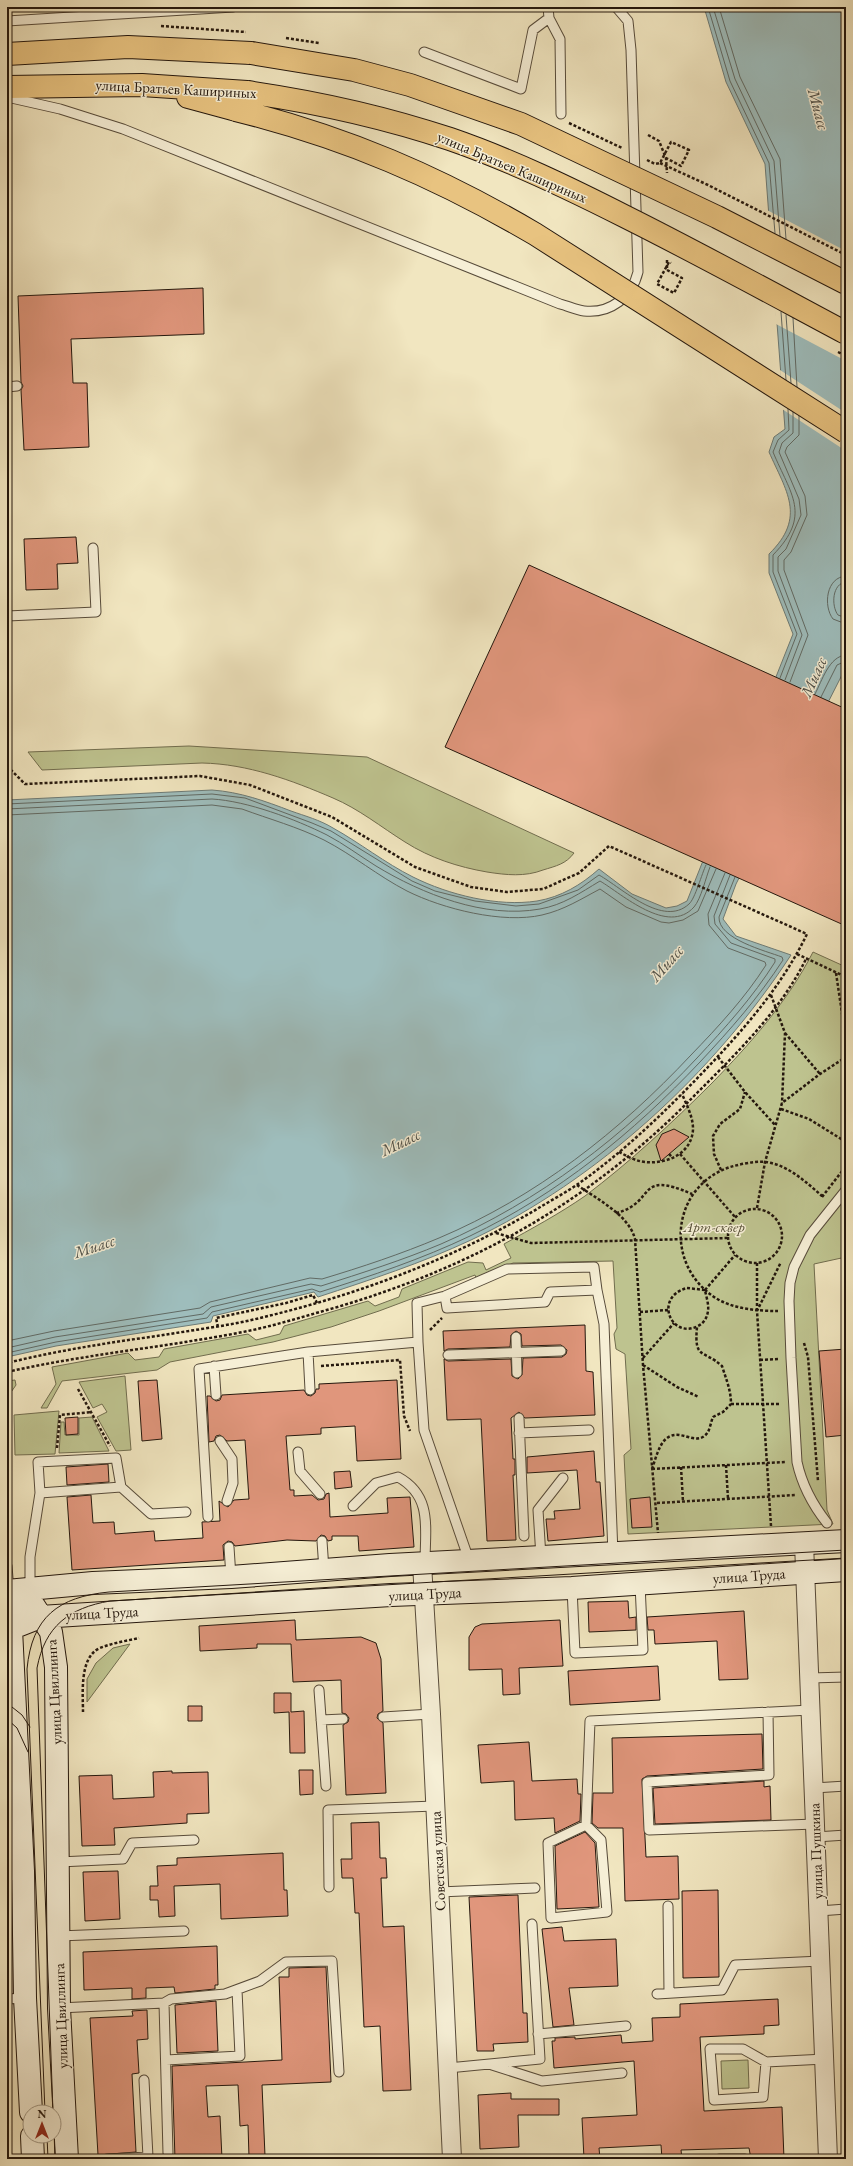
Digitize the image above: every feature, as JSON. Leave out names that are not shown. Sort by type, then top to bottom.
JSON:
[{"type":"main road","points":[[7,54],[128,47],[251,53],[354,70],[403,83],[465,103],[521,124],[717,217],[846,282]]},
{"type":"main road","name":"улица Братьев Кашириных","points":[[7,87],[142,85],[242,101],[293,99],[398,122],[452,140],[507,161],[584,196],[646,227],[846,333]]},
{"type":"main road","points":[[242,101],[301,128],[378,154],[480,202],[542,238],[846,432]]},
{"type":"main road","name":"улица Труда","points":[[18,1591],[93,1584],[231,1577],[470,1561],[846,1541]]},
{"type":"main road","name":"улица Труда","points":[[9,1629],[40,1616],[423,1594],[572,1588],[846,1570]]},
{"type":"main road","points":[[18,1591],[9,1629],[15,1871],[16,1999],[30,2104]]},
{"type":"main road","name":"улица Цвиллинга","points":[[18,1591],[40,1616],[51,1632],[56,1666],[59,2008],[66,2159]]},
{"type":"main road","points":[[32,2144],[33,2159]]},
{"type":"street","name":"улица Пушкина","points":[[804,1543],[828,2159]]},
{"type":"street","name":"Советская улица","points":[[423,1564],[423,1594],[431,1714],[452,2159]]},
{"type":"lane","points":[[7,20],[233,7]]},
{"type":"lane","points":[[548,7],[549,18],[560,39],[561,114]]},
{"type":"lane","points":[[7,97],[60,109],[123,129],[560,304],[583,311],[596,311],[608,308],[626,296],[636,283],[638,272],[631,50],[628,21],[616,7]]},
{"type":"lane","points":[[424,52],[521,89],[533,30],[549,18]]},
{"type":"lane","points":[[7,387],[17,386]]},
{"type":"lane","points":[[7,616],[96,612],[93,548]]},
{"type":"lane","points":[[827,1524],[808,1494],[801,1479],[797,1462],[789,1301],[794,1266],[810,1235],[846,1190]]},
{"type":"lane","points":[[470,1561],[424,1430],[417,1303],[445,1296],[507,1269],[594,1267],[604,1324],[613,1554]]},
{"type":"lane","points":[[445,1296],[447,1308],[545,1302],[550,1292],[597,1290]]},
{"type":"lane","points":[[516,1337],[517,1373]]},
{"type":"lane","points":[[208,1517],[199,1369],[308,1352],[418,1342]]},
{"type":"lane","points":[[448,1355],[561,1351]]},
{"type":"lane","points":[[308,1352],[310,1390]]},
{"type":"lane","points":[[214,1366],[216,1395]]},
{"type":"lane","points":[[519,1418],[524,1536]]},
{"type":"lane","points":[[519,1434],[589,1430]]},
{"type":"lane","points":[[220,1441],[232,1459],[233,1483],[227,1501]]},
{"type":"lane","points":[[298,1452],[300,1471],[320,1494]]},
{"type":"lane","points":[[18,1591],[28,1575],[40,1493],[38,1462],[116,1458],[121,1487],[151,1514],[186,1512]]},
{"type":"lane","points":[[353,1506],[376,1484],[398,1477],[411,1484],[425,1507],[423,1564]]},
{"type":"lane","points":[[541,1557],[538,1510],[563,1478]]},
{"type":"lane","points":[[40,1493],[121,1487]]},
{"type":"lane","points":[[322,1541],[324,1570]]},
{"type":"lane","points":[[229,1546],[231,1577]]},
{"type":"lane","points":[[7,1566],[18,1591]]},
{"type":"lane","points":[[572,1588],[575,1653],[643,1650],[640,1584]]},
{"type":"lane","points":[[810,1678],[846,1677]]},
{"type":"lane","points":[[319,1690],[326,1786]]},
{"type":"lane","points":[[586,1825],[548,1843],[551,1918],[607,1912],[601,1840],[586,1825],[590,1721],[811,1710]]},
{"type":"lane","points":[[768,1712],[769,1775],[647,1782],[650,1830],[816,1831],[846,1835]]},
{"type":"lane","points":[[383,1717],[431,1714]]},
{"type":"lane","points":[[321,1720],[343,1719]]},
{"type":"lane","points":[[814,1788],[846,1786]]},
{"type":"lane","points":[[329,1887],[328,1810],[435,1806]]},
{"type":"lane","points":[[58,1862],[123,1859],[132,1843],[194,1840]]},
{"type":"lane","points":[[440,1892],[535,1888]]},
{"type":"lane","points":[[668,1906],[669,1993]]},
{"type":"lane","points":[[819,1911],[846,1909]]},
{"type":"lane","points":[[448,2068],[540,2059],[532,1924]]},
{"type":"lane","points":[[59,1936],[184,1931]]},
{"type":"lane","points":[[59,2008],[164,2003],[171,1999],[225,1994],[260,1981],[286,1962],[332,1961],[339,2072]]},
{"type":"lane","points":[[657,1994],[722,1990],[735,1965],[821,1961]]},
{"type":"lane","points":[[166,2060],[240,2056],[237,1990]]},
{"type":"lane","points":[[164,2003],[168,2153]]},
{"type":"lane","points":[[538,2034],[626,2026]]},
{"type":"lane","points":[[766,2062],[763,2097],[714,2100],[710,2049],[743,2049],[766,2062],[824,2059]]},
{"type":"lane","points":[[489,2064],[542,2081],[622,2073]]},
{"type":"lane","points":[[107,2159],[148,2157],[144,2080]]},
{"type":"lane","points":[[719,2159],[745,2159]]},
{"type":"path","points":[[647,129],[648,136],[659,141],[662,147],[664,153],[666,158],[681,166],[689,150],[671,142],[667,149],[664,156],[660,163],[708,185],[846,255]]},
{"type":"path","points":[[667,270],[682,278],[674,293],[657,284],[669,262]]},
{"type":"path","points":[[7,766],[25,784],[200,776],[250,785],[332,817],[415,867],[471,887],[507,892],[543,889],[579,873],[609,846],[807,934],[797,954],[771,994],[718,1057],[682,1094],[619,1152],[578,1185],[495,1233],[437,1261],[317,1303],[263,1318],[45,1354],[7,1363]]},
{"type":"path","points":[[797,954],[846,977]]},
{"type":"path","points":[[7,1372],[120,1351],[250,1330],[310,1315],[366,1298],[434,1274],[474,1256],[510,1237],[585,1191],[629,1157],[687,1104],[725,1066],[776,1007],[792,986],[806,959]]},
{"type":"path","points":[[836,973],[846,1040]]},
{"type":"path","points":[[771,994],[785,1033],[820,1074]]},
{"type":"path","points":[[757,1208],[765,1162],[782,1103],[785,1033]]},
{"type":"path","points":[[718,1057],[745,1092],[775,1126]]},
{"type":"path","points":[[782,1103],[820,1074],[846,1057]]},
{"type":"path","points":[[720,1170],[714,1154],[713,1136],[720,1124],[740,1109],[745,1092]]},
{"type":"path","points":[[619,1152],[629,1157],[646,1162],[674,1158],[689,1146],[693,1134],[690,1110],[682,1094]]},
{"type":"path","points":[[781,1109],[809,1118],[846,1142]]},
{"type":"path","points":[[669,1154],[674,1158]]},
{"type":"path","points":[[680,1154],[735,1216]]},
{"type":"path","points":[[757,1311],[715,1298],[705,1290],[688,1270],[683,1260],[681,1238],[683,1214],[692,1194],[704,1182],[720,1170],[741,1164],[765,1162],[784,1168],[800,1177],[822,1196],[846,1166]]},
{"type":"path","points":[[616,1213],[632,1208],[650,1187],[659,1184],[678,1188],[692,1194]]},
{"type":"path","points":[[578,1185],[616,1213],[632,1230],[635,1239],[643,1365],[652,1469],[657,1504],[659,1539]]},
{"type":"path","points":[[757,1208],[773,1215],[778,1222],[782,1234],[780,1246],[771,1258],[757,1263],[749,1262],[735,1255],[730,1247],[728,1230],[735,1216],[749,1209],[757,1208]]},
{"type":"path","points":[[495,1233],[531,1243],[635,1239],[728,1238]]},
{"type":"path","points":[[780,1246],[786,1250]]},
{"type":"path","points":[[705,1290],[687,1288],[677,1292],[670,1299],[668,1310],[674,1323],[683,1328],[697,1327],[706,1320],[708,1313],[705,1290],[735,1255]]},
{"type":"path","points":[[757,1311],[783,1257]]},
{"type":"path","points":[[757,1263],[757,1311],[771,1532]]},
{"type":"path","points":[[218,1326],[216,1318],[286,1304],[313,1295],[317,1303]]},
{"type":"path","points":[[418,1342],[441,1320],[447,1308]]},
{"type":"path","points":[[640,1312],[668,1310]]},
{"type":"path","points":[[643,1358],[674,1323]]},
{"type":"path","points":[[652,1469],[663,1442],[672,1435],[680,1434],[696,1439],[704,1437],[709,1431],[713,1417],[723,1412],[731,1404],[731,1391],[725,1378],[722,1366],[703,1356],[696,1345],[697,1327]]},
{"type":"path","points":[[316,1366],[400,1360],[404,1416],[412,1437]]},
{"type":"path","points":[[643,1365],[677,1387],[699,1396]]},
{"type":"path","points":[[78,1389],[116,1458]]},
{"type":"path","points":[[731,1404],[764,1405],[811,1403]]},
{"type":"path","points":[[56,1461],[60,1415],[92,1412]]},
{"type":"path","points":[[652,1469],[797,1462]]},
{"type":"path","points":[[726,1465],[728,1499]]},
{"type":"path","points":[[681,1467],[683,1502]]},
{"type":"path","points":[[657,1504],[808,1494]]},
{"type":"path","points":[[84,1712],[83,1676],[86,1663],[98,1649],[139,1638]]},
{"type":"green space","points":[[189,746],[367,757],[574,853],[568,860],[560,864],[529,874],[515,875],[487,872],[455,865],[424,853],[343,802],[269,774],[236,766],[202,763],[42,770],[28,752]]},
{"type":"green space","name":"Арт-сквер","points":[[813,952],[846,967],[846,1257],[814,1264],[827,1510],[833,1524],[628,1534],[624,1455],[631,1449],[625,1354],[616,1349],[614,1334],[617,1328],[613,1261],[513,1263],[484,1277],[476,1278],[475,1275],[379,1311],[331,1327],[273,1342],[170,1362],[157,1370],[62,1381],[47,1408],[41,1408],[56,1384],[52,1367],[128,1353],[135,1360],[159,1357],[164,1349],[248,1334],[256,1340],[280,1334],[284,1326],[368,1301],[375,1306],[399,1297],[402,1289],[468,1262],[483,1263],[486,1270],[511,1258],[504,1244],[585,1196],[650,1142],[712,1083],[754,1037],[780,1005],[792,988]]},
{"type":"green space","points":[[125,1376],[131,1450],[116,1451],[97,1417],[107,1412],[102,1404],[93,1408],[79,1382]]},
{"type":"green space","points":[[15,1380],[16,1385],[7,1398],[7,1381]]},
{"type":"green space","points":[[59,1411],[55,1454],[15,1455],[14,1415]]},
{"type":"green space","points":[[92,1417],[109,1451],[59,1453],[61,1422],[64,1422],[65,1435],[79,1435],[79,1418]]},
{"type":"green space","points":[[130,1644],[87,1702],[87,1679],[96,1663],[113,1648]]},
{"type":"green space","points":[[748,2060],[749,2088],[722,2089],[721,2061]]},
{"type":"water","name":"Миасс","points":[[704,7],[846,7],[846,589],[844,592],[844,608],[846,610],[846,667],[736,884],[723,919],[736,936],[791,955],[760,999],[726,1041],[689,1081],[650,1119],[608,1155],[564,1187],[518,1215],[471,1240],[415,1264],[318,1297],[314,1292],[213,1316],[211,1322],[56,1346],[7,1357],[7,800],[212,790],[222,791],[262,800],[318,820],[343,834],[392,866],[413,877],[442,889],[474,898],[506,902],[537,901],[546,899],[570,890],[599,869],[632,894],[666,908],[677,906],[687,901],[793,634],[769,573],[769,554],[781,541],[787,528],[790,516],[790,504],[782,479],[769,452],[774,437],[785,429],[765,164],[726,82]]},
{"type":"pier","points":[[767,210],[846,251],[846,361],[776,324]]},
{"type":"pier","points":[[780,370],[846,413],[846,451],[782,409]]},
{"type":"building","points":[[203,288],[204,334],[71,339],[73,383],[87,383],[89,447],[24,450],[21,390],[23,386],[21,382],[18,296]]},
{"type":"building","points":[[76,537],[78,563],[57,564],[58,589],[26,590],[24,539]]},
{"type":"building","points":[[529,565],[846,709],[846,926],[445,747]]},
{"type":"building","points":[[674,1129],[689,1137],[661,1161],[656,1145],[662,1134]]},
{"type":"building","points":[[585,1325],[586,1371],[593,1372],[595,1415],[525,1418],[519,1412],[511,1418],[513,1459],[515,1459],[515,1475],[513,1475],[516,1540],[487,1541],[481,1419],[447,1420],[444,1359],[448,1361],[511,1359],[512,1376],[518,1379],[522,1375],[523,1358],[562,1357],[566,1354],[567,1350],[561,1345],[522,1346],[521,1334],[516,1331],[511,1335],[510,1347],[448,1349],[444,1351],[443,1331]]},
{"type":"building","points":[[846,1349],[846,1435],[826,1437],[819,1351]]},
{"type":"building","points":[[157,1380],[162,1439],[142,1441],[138,1381]]},
{"type":"building","points":[[397,1380],[401,1459],[357,1461],[355,1426],[321,1428],[321,1434],[286,1436],[290,1490],[294,1490],[294,1496],[312,1495],[318,1500],[324,1499],[326,1494],[329,1493],[330,1517],[388,1513],[387,1498],[410,1497],[414,1547],[359,1551],[358,1536],[332,1536],[332,1540],[328,1541],[325,1536],[321,1535],[316,1541],[287,1540],[235,1546],[232,1542],[228,1541],[223,1545],[224,1560],[72,1570],[67,1497],[91,1495],[93,1523],[114,1522],[115,1534],[154,1531],[155,1541],[203,1538],[202,1522],[220,1521],[219,1501],[228,1507],[234,1500],[249,1499],[245,1440],[227,1441],[220,1435],[216,1436],[214,1441],[209,1442],[207,1396],[210,1396],[216,1401],[220,1400],[222,1395],[304,1390],[307,1395],[311,1396],[315,1393],[316,1389],[319,1389],[319,1384]]},
{"type":"building","points":[[78,1417],[78,1434],[66,1435],[65,1418]]},
{"type":"building","points":[[594,1451],[596,1482],[600,1482],[604,1536],[548,1541],[546,1519],[555,1519],[554,1511],[580,1509],[577,1470],[527,1473],[527,1457]]},
{"type":"building","points":[[108,1464],[109,1482],[67,1485],[66,1467]]},
{"type":"building","points":[[350,1471],[352,1487],[335,1489],[334,1472]]},
{"type":"building","points":[[650,1497],[652,1527],[632,1528],[630,1499]]},
{"type":"building","points":[[628,1601],[629,1618],[636,1617],[636,1630],[589,1632],[588,1602]]},
{"type":"building","points":[[744,1611],[748,1679],[719,1680],[717,1641],[655,1644],[654,1630],[648,1630],[647,1617]]},
{"type":"building","points":[[295,1620],[296,1640],[361,1637],[376,1643],[381,1659],[383,1711],[378,1714],[377,1718],[383,1723],[386,1793],[346,1795],[343,1725],[348,1722],[349,1718],[346,1714],[342,1713],[341,1680],[293,1682],[291,1644],[257,1644],[257,1648],[200,1651],[199,1626]]},
{"type":"building","points":[[560,1620],[563,1666],[519,1668],[520,1694],[503,1695],[502,1669],[469,1670],[469,1637],[475,1627],[482,1624]]},
{"type":"building","points":[[658,1666],[660,1700],[570,1705],[568,1671]]},
{"type":"building","points":[[274,1693],[291,1693],[291,1712],[304,1711],[305,1753],[290,1753],[289,1712],[274,1713]]},
{"type":"building","points":[[188,1706],[202,1706],[202,1721],[188,1721]]},
{"type":"building","points":[[762,1734],[763,1769],[647,1776],[642,1779],[646,1857],[678,1856],[679,1899],[625,1901],[623,1828],[598,1828],[592,1823],[593,1793],[613,1793],[612,1738]]},
{"type":"building","points":[[529,1742],[532,1781],[577,1779],[578,1794],[581,1794],[580,1821],[555,1833],[554,1818],[515,1820],[514,1781],[481,1783],[478,1745]]},
{"type":"building","points":[[299,1770],[313,1770],[313,1794],[300,1795]]},
{"type":"building","points":[[172,1771],[172,1773],[208,1772],[209,1813],[187,1814],[187,1823],[114,1828],[115,1845],[82,1846],[79,1776],[112,1775],[113,1799],[154,1797],[153,1772]]},
{"type":"building","points":[[764,1781],[764,1787],[770,1786],[771,1820],[655,1824],[653,1788]]},
{"type":"building","points":[[379,1822],[380,1858],[386,1858],[387,1878],[381,1878],[383,1927],[404,1926],[411,2090],[383,2091],[380,2026],[364,2027],[359,1913],[355,1913],[353,1878],[342,1878],[341,1859],[352,1859],[351,1823]]},
{"type":"building","points":[[585,1832],[595,1843],[599,1907],[557,1909],[555,1846]]},
{"type":"building","points":[[283,1853],[284,1890],[287,1890],[288,1916],[221,1919],[220,1884],[174,1886],[175,1916],[159,1917],[158,1900],[150,1900],[150,1886],[158,1886],[157,1866],[177,1865],[177,1858]]},
{"type":"building","points":[[118,1871],[120,1919],[85,1921],[83,1872]]},
{"type":"building","points":[[718,1890],[719,1977],[683,1978],[682,1891]]},
{"type":"building","points":[[518,1895],[523,2013],[527,2013],[528,2042],[493,2044],[494,2051],[477,2051],[469,1897]]},
{"type":"building","points":[[562,1927],[564,1941],[616,1939],[618,1986],[569,1988],[574,2025],[553,2027],[542,1929]]},
{"type":"building","points":[[217,1946],[218,1985],[215,1985],[215,1989],[175,1993],[174,1987],[146,1988],[146,1998],[132,1999],[132,1988],[84,1990],[83,1952]]},
{"type":"building","points":[[326,1967],[331,2082],[262,2085],[265,2156],[249,2157],[248,2125],[240,2126],[238,2085],[206,2086],[208,2117],[220,2116],[222,2159],[175,2159],[172,2066],[282,2060],[279,1977],[289,1977],[289,1968]]},
{"type":"building","points":[[778,1999],[779,2025],[764,2026],[764,2034],[700,2037],[704,2111],[782,2107],[784,2159],[751,2159],[749,2148],[681,2150],[682,2159],[662,2159],[661,2145],[599,2148],[600,2159],[584,2159],[582,2118],[637,2115],[634,2061],[554,2068],[552,2041],[555,2041],[555,2038],[575,2037],[575,2039],[621,2035],[622,2043],[653,2041],[652,2018],[680,2017],[680,2004]]},
{"type":"building","points":[[216,2001],[218,2051],[177,2053],[175,2005]]},
{"type":"building","points":[[147,2010],[148,2039],[137,2040],[139,2073],[132,2074],[136,2152],[98,2155],[90,2018],[133,2016],[132,2011]]},
{"type":"building","points":[[511,2093],[511,2099],[559,2099],[559,2115],[518,2115],[519,2147],[480,2149],[478,2095]]},
{"type":"tram line","points":[[45,2104],[27,1669],[30,1651],[35,1636],[42,1623],[51,1613],[62,1605],[75,1599],[109,1592],[846,1550]]},
{"type":"tram line","points":[[53,2104],[37,1668],[46,1641],[61,1621],[71,1614],[95,1604],[110,1601],[846,1558]]},
{"type":"tram line","points":[[7,1703],[22,1715],[30,1727]]},
{"type":"tram line","points":[[7,1719],[17,1728],[28,1752]]},
{"type":"tram line","points":[[47,2144],[48,2159]]},
{"type":"tram line","points":[[54,2144],[55,2159]]}]
